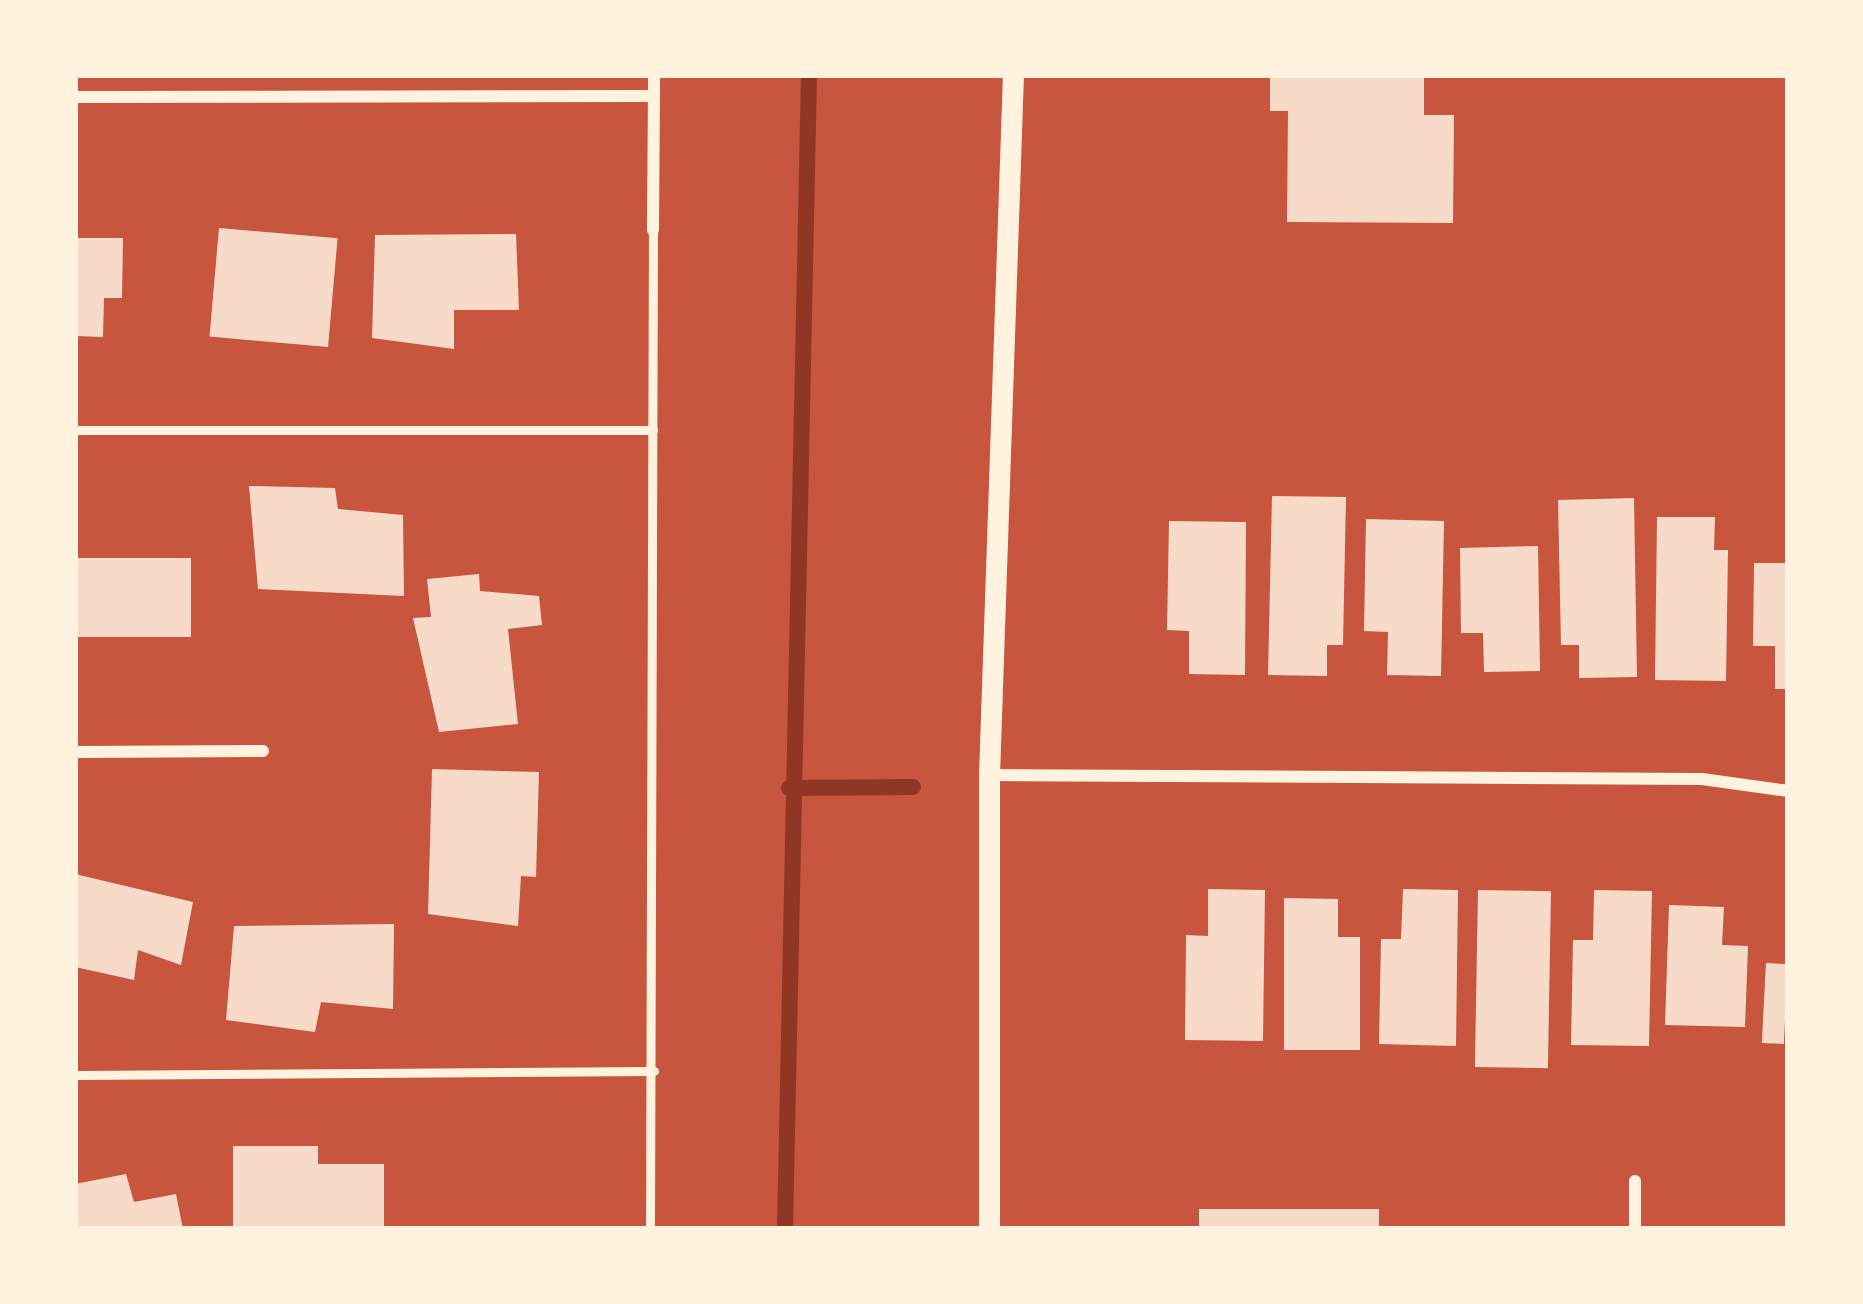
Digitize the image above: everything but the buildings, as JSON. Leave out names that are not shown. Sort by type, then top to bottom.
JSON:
[{"type":"street","points":[[653,230],[654,75]]},
{"type":"street","points":[[989,1229],[989,775],[1013,75]]},
{"type":"street","points":[[75,97],[654,96]]},
{"type":"street","points":[[75,752],[263,751]]},
{"type":"street","points":[[989,775],[1702,779],[1788,791]]},
{"type":"street","points":[[1635,1181],[1635,1229]]},
{"type":"lane","points":[[650,1229],[653,230]]},
{"type":"lane","points":[[75,430],[653,430]]},
{"type":"lane","points":[[75,1075],[654,1071]]},
{"type":"waterway","points":[[785,1229],[809,75]]},
{"type":"waterway","points":[[789,788],[913,787]]}]
